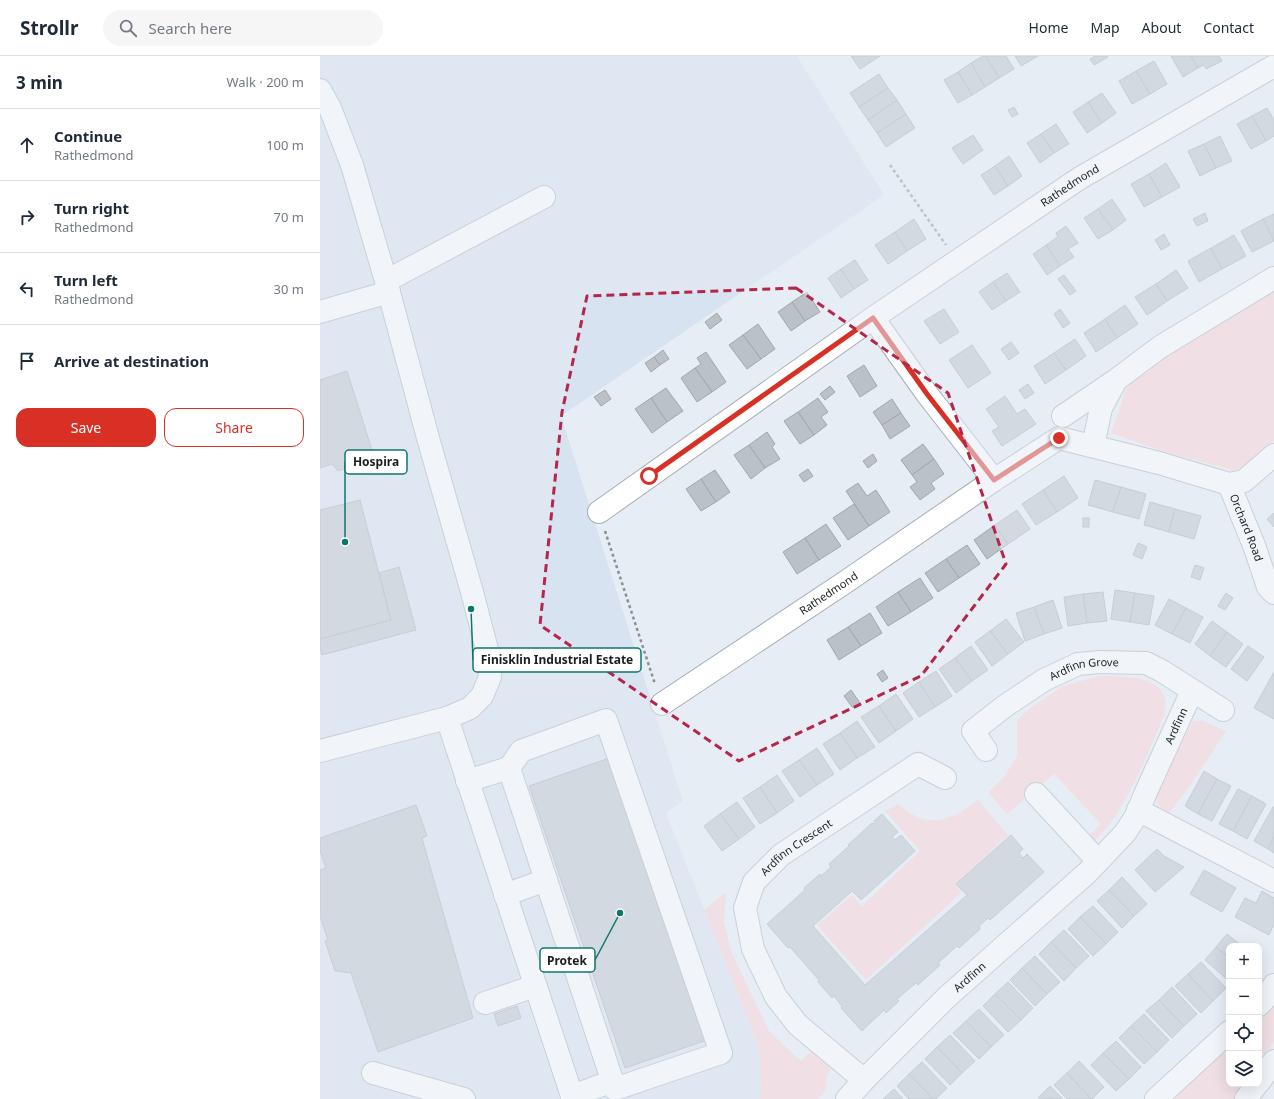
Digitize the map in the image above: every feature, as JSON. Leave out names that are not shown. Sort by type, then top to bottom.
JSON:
[{"type":"street","name":"Rathedmond","points":[[599,512],[873,318],[1080,178],[1274,66]]},
{"type":"street","points":[[320,90],[330,108],[352,164],[388,287],[428,438],[472,592],[489,657],[490,677],[482,696],[470,708],[446,718],[320,751]]},
{"type":"street","points":[[320,312],[388,287],[544,197]]},
{"type":"street","points":[[1063,416],[1116,380],[1160,347],[1274,278]]},
{"type":"street","points":[[873,318],[927,394],[994,480]]},
{"type":"street","points":[[1093,446],[1101,408],[1116,380]]},
{"type":"street","name":"Rathedmond","points":[[662,704],[994,480],[1059,438],[1159,463],[1229,484]]},
{"type":"street","points":[[1229,484],[1244,481],[1274,456]]},
{"type":"street","name":"Orchard Road","points":[[1229,484],[1255,548],[1268,587],[1274,593]]},
{"type":"street","name":"Ardfinn Grove","points":[[986,750],[973,731],[1005,706],[1044,680],[1078,664],[1100,662],[1146,663],[1162,671],[1223,710]]},
{"type":"street","name":"Ardfinn","points":[[847,1099],[947,997],[1056,901],[1098,862],[1125,833],[1138,810],[1192,691]]},
{"type":"street","points":[[446,718],[572,1098],[613,1081]]},
{"type":"street","points":[[467,781],[509,768],[521,751],[606,720],[722,1053],[616,1089],[509,768]]},
{"type":"street","name":"Ardfinn Crescent","points":[[864,1080],[798,1025],[776,997],[753,949],[745,908],[754,882],[781,855],[918,764],[945,778]]},
{"type":"street","points":[[1036,794],[1098,862]]},
{"type":"street","points":[[1138,810],[1274,881]]},
{"type":"street","points":[[505,895],[546,880]]},
{"type":"street","points":[[1262,1002],[1274,985]]},
{"type":"street","points":[[485,1003],[535,986]]},
{"type":"street","points":[[1156,1099],[1226,1037]]},
{"type":"street","points":[[1246,1099],[1264,1071]]},
{"type":"street","points":[[373,1073],[464,1099]]},
{"type":"path","points":[[890,165],[957,261]]},
{"type":"path","points":[[599,512],[662,704]]},
{"type":"highlighted area","points":[[796,288],[948,393],[1006,564],[921,676],[739,761],[540,625],[562,412],[587,296]]},
{"type":"shaded area","points":[[320,56],[797,56],[884,195],[561,416],[683,801],[666,813],[759,1048],[761,1093],[759,1099],[320,1099]]},
{"type":"shaded area","points":[[1274,287],[1274,441],[1265,450],[1236,471],[1165,452],[1111,433],[1128,384],[1142,370]]},
{"type":"shaded area","points":[[1099,676],[1134,678],[1152,683],[1163,694],[1165,705],[1164,716],[1133,785],[1113,820],[1091,843],[1087,838],[1101,824],[1054,774],[1007,814],[988,792],[1004,777],[1017,756],[1017,720],[1033,706],[1063,686]]},
{"type":"shaded area","points":[[1193,721],[1203,721],[1226,731],[1190,786],[1168,814],[1158,805],[1155,797]]},
{"type":"shaded area","points":[[978,800],[1008,835],[956,884],[962,892],[866,980],[817,925],[852,895],[862,906],[920,851],[885,811],[898,804],[919,817],[929,820],[938,820],[958,814]]},
{"type":"shaded area","points":[[726,892],[724,921],[731,951],[769,1031],[801,1061],[812,1051],[832,1066],[827,1076],[826,1089],[818,1099],[759,1099],[761,1093],[759,1048],[704,910]]},
{"type":"shaded area","points":[[1274,1000],[1274,1042],[1264,1054],[1262,1052],[1262,1014]]},
{"type":"shaded area","points":[[1222,1052],[1226,1055],[1226,1087],[1243,1087],[1233,1099],[1171,1099]]},
{"type":"building","points":[[851,56],[880,56],[860,69]]},
{"type":"building","points":[[983,56],[986,56],[999,78],[985,87],[971,63]]},
{"type":"building","points":[[986,56],[1006,56],[1014,69],[999,78]]},
{"type":"building","points":[[1015,56],[1038,56],[1021,66]]},
{"type":"building","points":[[1095,56],[1108,57],[1094,65],[1090,59]]},
{"type":"building","points":[[1171,56],[1191,56],[1198,68],[1183,77]]},
{"type":"building","points":[[1191,56],[1219,56],[1222,61],[1206,69],[1204,65],[1198,68]]},
{"type":"building","points":[[1154,61],[1167,84],[1150,94],[1136,71]]},
{"type":"building","points":[[971,63],[985,87],[972,95],[958,72]]},
{"type":"building","points":[[1136,71],[1150,94],[1132,104],[1119,81]]},
{"type":"building","points":[[958,72],[972,95],[958,103],[944,80]]},
{"type":"building","points":[[879,74],[888,88],[859,107],[850,93]]},
{"type":"building","points":[[888,88],[897,100],[868,120],[859,107]]},
{"type":"building","points":[[1102,93],[1116,113],[1102,123],[1088,102]]},
{"type":"building","points":[[897,100],[906,114],[877,133],[868,120]]},
{"type":"building","points":[[1088,102],[1102,123],[1087,133],[1073,112]]},
{"type":"building","points":[[1014,107],[1018,114],[1012,117],[1008,110]]},
{"type":"building","points":[[1267,108],[1274,120],[1274,136],[1266,141],[1252,116]]},
{"type":"building","points":[[906,114],[915,128],[886,147],[877,133]]},
{"type":"building","points":[[1252,116],[1266,141],[1251,149],[1237,124]]},
{"type":"building","points":[[1056,124],[1069,144],[1054,153],[1041,134]]},
{"type":"building","points":[[1041,134],[1054,153],[1040,163],[1027,143]]},
{"type":"building","points":[[973,135],[983,150],[963,164],[952,148]]},
{"type":"building","points":[[1220,136],[1232,161],[1216,168],[1204,144]]},
{"type":"building","points":[[1204,144],[1216,168],[1200,176],[1188,151]]},
{"type":"building","points":[[1009,156],[1022,176],[1008,186],[995,166]]},
{"type":"building","points":[[1166,163],[1180,187],[1162,197],[1149,174]]},
{"type":"building","points":[[995,166],[1008,186],[994,195],[981,175]]},
{"type":"building","points":[[1149,174],[1162,197],[1144,207],[1131,184]]},
{"type":"building","points":[[1112,199],[1126,220],[1113,230],[1098,209]]},
{"type":"building","points":[[1098,209],[1113,230],[1098,239],[1084,218]]},
{"type":"building","points":[[1205,213],[1208,221],[1197,226],[1193,219]]},
{"type":"building","points":[[1274,214],[1274,241],[1263,219]]},
{"type":"building","points":[[914,219],[926,239],[907,251],[895,232]]},
{"type":"building","points":[[1263,219],[1274,241],[1252,252],[1241,231]]},
{"type":"building","points":[[1066,226],[1078,243],[1068,249],[1074,257],[1060,266],[1046,245],[1058,237],[1056,233]]},
{"type":"building","points":[[895,232],[907,251],[888,264],[875,245]]},
{"type":"building","points":[[1164,234],[1170,245],[1161,250],[1155,240]]},
{"type":"building","points":[[1234,235],[1246,256],[1222,269],[1211,248]]},
{"type":"building","points":[[1046,245],[1060,266],[1047,275],[1033,254]]},
{"type":"building","points":[[1211,248],[1222,269],[1199,282],[1188,261]]},
{"type":"building","points":[[855,260],[868,280],[854,289],[841,269]]},
{"type":"building","points":[[841,269],[854,289],[841,298],[828,278]]},
{"type":"building","points":[[1176,270],[1188,288],[1167,301],[1156,284]]},
{"type":"building","points":[[1007,273],[1020,292],[1006,301],[993,282]]},
{"type":"building","points":[[1064,275],[1076,291],[1070,295],[1058,279]]},
{"type":"building","points":[[993,282],[1006,301],[992,310],[979,292]]},
{"type":"building","points":[[1156,284],[1167,301],[1147,315],[1135,297]]},
{"type":"building","points":[[807,292],[820,312],[805,321],[792,302]]},
{"type":"building","points":[[792,302],[805,321],[791,331],[778,312]]},
{"type":"building","points":[[1125,305],[1138,324],[1117,338],[1105,319]]},
{"type":"building","points":[[944,309],[959,332],[940,344],[924,321]]},
{"type":"building","points":[[1060,309],[1070,323],[1063,328],[1054,314]]},
{"type":"building","points":[[717,313],[722,320],[710,329],[705,322]]},
{"type":"building","points":[[1105,319],[1117,338],[1096,352],[1084,333]]},
{"type":"building","points":[[758,324],[775,349],[761,359],[743,335]]},
{"type":"building","points":[[743,335],[761,359],[747,369],[729,345]]},
{"type":"building","points":[[1075,339],[1086,356],[1066,370],[1054,353]]},
{"type":"building","points":[[1011,342],[1019,353],[1009,360],[1001,349]]},
{"type":"building","points":[[972,345],[991,373],[968,388],[949,360]]},
{"type":"building","points":[[663,350],[669,359],[660,365],[654,357]]},
{"type":"building","points":[[706,352],[726,382],[712,392],[695,368],[701,364],[697,358]]},
{"type":"building","points":[[1054,353],[1066,370],[1045,384],[1034,366]]},
{"type":"building","points":[[654,357],[660,365],[651,372],[645,363]]},
{"type":"building","points":[[864,365],[877,386],[860,397],[847,376]]},
{"type":"building","points":[[695,368],[712,392],[697,402],[681,378]]},
{"type":"building","points":[[347,371],[372,450],[351,457],[353,466],[338,471],[332,464],[320,468],[320,380]]},
{"type":"building","points":[[1028,384],[1034,393],[1025,399],[1019,390]]},
{"type":"building","points":[[830,386],[835,392],[825,400],[820,394]]},
{"type":"building","points":[[666,388],[683,411],[667,422],[651,398]]},
{"type":"building","points":[[605,390],[611,399],[601,406],[594,397]]},
{"type":"building","points":[[1005,396],[1017,414],[1025,409],[1036,424],[1002,446],[992,431],[999,427],[986,409]]},
{"type":"building","points":[[651,398],[667,422],[652,433],[635,409]]},
{"type":"building","points":[[818,398],[828,412],[821,417],[827,425],[814,435],[798,412]]},
{"type":"building","points":[[892,399],[901,413],[882,425],[873,412]]},
{"type":"building","points":[[798,412],[814,435],[800,444],[784,421]]},
{"type":"building","points":[[901,413],[910,426],[890,439],[882,425]]},
{"type":"building","points":[[767,432],[775,444],[772,447],[780,459],[765,468],[749,445]]},
{"type":"building","points":[[923,444],[934,459],[912,475],[901,460]]},
{"type":"building","points":[[749,445],[765,468],[751,479],[734,455]]},
{"type":"building","points":[[873,454],[877,461],[868,468],[863,461]]},
{"type":"building","points":[[934,459],[944,474],[931,483],[935,489],[920,500],[910,487],[917,482],[912,475]]},
{"type":"building","points":[[808,469],[813,476],[804,482],[799,475]]},
{"type":"building","points":[[715,470],[730,492],[716,502],[701,479]]},
{"type":"building","points":[[1064,476],[1078,498],[1057,512],[1043,490]]},
{"type":"building","points":[[701,479],[716,502],[701,511],[686,489]]},
{"type":"building","points":[[1095,480],[1121,487],[1113,512],[1088,505]]},
{"type":"building","points":[[858,483],[867,496],[876,490],[890,512],[869,526],[846,491]]},
{"type":"building","points":[[1121,487],[1146,494],[1139,519],[1113,512]]},
{"type":"building","points":[[1043,490],[1057,512],[1036,525],[1022,504]]},
{"type":"building","points":[[360,500],[391,620],[320,639],[320,510]]},
{"type":"building","points":[[1150,502],[1175,509],[1169,532],[1144,525]]},
{"type":"building","points":[[854,504],[869,526],[848,540],[833,518]]},
{"type":"building","points":[[1175,509],[1201,516],[1194,539],[1169,532]]},
{"type":"building","points":[[1017,510],[1030,529],[1008,544],[995,525]]},
{"type":"building","points":[[1274,513],[1274,527],[1267,519]]},
{"type":"building","points":[[1083,518],[1089,518],[1089,527],[1083,527]]},
{"type":"building","points":[[826,524],[841,546],[819,560],[805,538]]},
{"type":"building","points":[[995,525],[1008,544],[987,559],[974,540]]},
{"type":"building","points":[[805,538],[819,560],[797,574],[783,552]]},
{"type":"building","points":[[1138,543],[1147,547],[1142,559],[1133,555]]},
{"type":"building","points":[[967,545],[980,564],[959,578],[946,559]]},
{"type":"building","points":[[946,559],[959,578],[938,592],[925,573]]},
{"type":"building","points":[[1195,565],[1204,568],[1200,580],[1191,577]]},
{"type":"building","points":[[399,567],[416,630],[322,655],[320,639],[391,620],[379,573]]},
{"type":"building","points":[[920,578],[933,598],[911,612],[898,592]]},
{"type":"building","points":[[1115,590],[1135,593],[1130,622],[1111,619]]},
{"type":"building","points":[[898,592],[911,612],[888,626],[876,607]]},
{"type":"building","points":[[1103,592],[1107,621],[1087,623],[1083,594]]},
{"type":"building","points":[[1135,593],[1154,596],[1149,625],[1130,622]]},
{"type":"building","points":[[1226,593],[1233,598],[1225,610],[1218,606]]},
{"type":"building","points":[[1083,594],[1087,623],[1068,626],[1064,597]]},
{"type":"building","points":[[1169,599],[1186,608],[1172,634],[1155,625]]},
{"type":"building","points":[[1053,600],[1062,628],[1044,634],[1034,607]]},
{"type":"building","points":[[1034,607],[1044,634],[1025,641],[1016,613]]},
{"type":"building","points":[[1186,608],[1203,617],[1190,643],[1172,634]]},
{"type":"building","points":[[870,613],[882,633],[861,646],[848,627]]},
{"type":"building","points":[[1006,619],[1024,642],[1008,654],[990,631]]},
{"type":"building","points":[[1212,621],[1227,632],[1210,656],[1195,644]]},
{"type":"building","points":[[848,627],[861,646],[839,660],[827,640]]},
{"type":"building","points":[[990,631],[1008,654],[992,666],[975,642]]},
{"type":"building","points":[[1227,632],[1243,644],[1226,667],[1210,656]]},
{"type":"building","points":[[971,646],[988,670],[972,681],[955,658]]},
{"type":"building","points":[[1248,646],[1264,657],[1247,681],[1231,669]]},
{"type":"building","points":[[955,658],[972,681],[956,693],[939,669]]},
{"type":"building","points":[[883,670],[888,678],[882,682],[877,674]]},
{"type":"building","points":[[936,671],[952,696],[935,707],[919,682]]},
{"type":"building","points":[[1274,672],[1274,719],[1254,708]]},
{"type":"building","points":[[919,682],[935,707],[919,717],[903,693]]},
{"type":"building","points":[[851,690],[860,703],[853,708],[844,696]]},
{"type":"building","points":[[896,694],[913,719],[896,731],[879,706]]},
{"type":"building","points":[[879,706],[896,731],[879,743],[861,717]]},
{"type":"building","points":[[857,721],[875,747],[857,758],[840,733]]},
{"type":"building","points":[[840,733],[857,758],[840,770],[823,744]]},
{"type":"building","points":[[817,748],[834,774],[817,785],[799,760]]},
{"type":"building","points":[[615,756],[710,1039],[625,1068],[529,786]]},
{"type":"building","points":[[799,760],[817,785],[800,797],[782,771]]},
{"type":"building","points":[[1204,771],[1217,779],[1198,814],[1185,806]]},
{"type":"building","points":[[777,775],[794,801],[777,813],[760,787]]},
{"type":"building","points":[[1217,779],[1231,786],[1212,821],[1198,814]]},
{"type":"building","points":[[760,787],[777,813],[760,824],[743,798]]},
{"type":"building","points":[[1238,789],[1252,796],[1233,831],[1219,824]]},
{"type":"building","points":[[1252,796],[1266,804],[1247,839],[1233,831]]},
{"type":"building","points":[[737,802],[755,827],[739,839],[720,814]]},
{"type":"building","points":[[416,805],[427,836],[422,838],[473,1018],[378,1052],[351,973],[335,971],[325,941],[328,940],[320,916],[320,870],[326,868],[320,851],[320,838]]},
{"type":"building","points":[[1273,807],[1274,837],[1268,849],[1254,841]]},
{"type":"building","points":[[720,814],[739,839],[722,851],[704,826]]},
{"type":"building","points":[[882,814],[898,832],[892,837],[895,840],[901,835],[915,851],[861,900],[852,891],[813,926],[865,985],[967,895],[956,884],[1011,835],[1023,849],[1019,853],[1023,858],[1027,854],[1044,872],[990,920],[988,918],[979,926],[980,929],[959,948],[957,946],[938,963],[940,965],[918,985],[916,983],[897,999],[899,1001],[886,1013],[884,1010],[862,1031],[841,1008],[842,1006],[834,996],[832,998],[818,982],[819,980],[790,947],[788,948],[767,924],[805,890],[804,888],[820,874],[821,876],[831,867],[829,864],[872,823],[874,824],[876,822],[874,821]]},
{"type":"building","points":[[1274,837],[1274,853],[1268,849]]},
{"type":"building","points":[[1157,849],[1164,856],[1184,867],[1155,892],[1135,870]]},
{"type":"building","points":[[1204,870],[1236,888],[1222,912],[1190,894]]},
{"type":"building","points":[[1122,877],[1147,904],[1134,916],[1109,890]]},
{"type":"building","points":[[1109,890],[1134,916],[1122,928],[1097,901]]},
{"type":"building","points":[[1262,891],[1274,898],[1274,924],[1269,935],[1235,917],[1245,898],[1256,903]]},
{"type":"building","points":[[1093,906],[1118,932],[1106,944],[1080,917]]},
{"type":"building","points":[[1080,917],[1106,944],[1093,956],[1068,929]]},
{"type":"building","points":[[1064,930],[1089,956],[1076,968],[1051,942]]},
{"type":"building","points":[[1227,934],[1238,943],[1226,943],[1226,955],[1216,947]]},
{"type":"building","points":[[1051,942],[1076,968],[1064,981],[1039,954]]},
{"type":"building","points":[[1216,947],[1226,955],[1226,978],[1205,960]]},
{"type":"building","points":[[1035,956],[1060,982],[1047,994],[1022,968]]},
{"type":"building","points":[[1201,962],[1226,988],[1213,1001],[1188,974]]},
{"type":"building","points":[[1022,968],[1047,994],[1035,1006],[1010,980]]},
{"type":"building","points":[[1188,974],[1213,1001],[1201,1013],[1175,986]]},
{"type":"building","points":[[1008,982],[1033,1008],[1021,1020],[995,994]]},
{"type":"building","points":[[1172,987],[1197,1014],[1184,1026],[1159,1000]]},
{"type":"building","points":[[995,994],[1021,1020],[1008,1032],[983,1006]]},
{"type":"building","points":[[1159,1000],[1184,1026],[1172,1038],[1146,1011]]},
{"type":"building","points":[[517,1006],[521,1018],[498,1026],[494,1014]]},
{"type":"building","points":[[979,1009],[1004,1035],[991,1047],[966,1021]]},
{"type":"building","points":[[1144,1014],[1169,1040],[1157,1052],[1131,1026]]},
{"type":"building","points":[[966,1021],[991,1047],[979,1059],[953,1033]]},
{"type":"building","points":[[1131,1026],[1157,1052],[1144,1064],[1119,1038]]},
{"type":"building","points":[[950,1035],[975,1061],[962,1073],[937,1047]]},
{"type":"building","points":[[1116,1041],[1141,1067],[1129,1079],[1103,1053]]},
{"type":"building","points":[[937,1047],[962,1073],[950,1085],[925,1059]]},
{"type":"building","points":[[1103,1053],[1129,1079],[1116,1091],[1091,1065]]},
{"type":"building","points":[[1079,1061],[1104,1087],[1092,1099],[1067,1073]]},
{"type":"building","points":[[922,1062],[947,1088],[936,1099],[933,1099],[909,1074]]},
{"type":"building","points":[[1067,1073],[1091,1099],[1067,1099],[1054,1085]]},
{"type":"building","points":[[909,1074],[933,1099],[909,1099],[897,1086]]},
{"type":"building","points":[[1050,1086],[1063,1099],[1038,1098]]},
{"type":"building","points":[[894,1089],[903,1099],[883,1099]]},
{"type":"place","name":"Hospira","points":[[345,542]]},
{"type":"place","name":"Finisklin Industrial Estate","points":[[471,609]]},
{"type":"place","name":"Protek","points":[[620,913]]},
{"type":"route","points":[[649,476],[873,318],[927,394],[994,480],[1059,438]]}]
